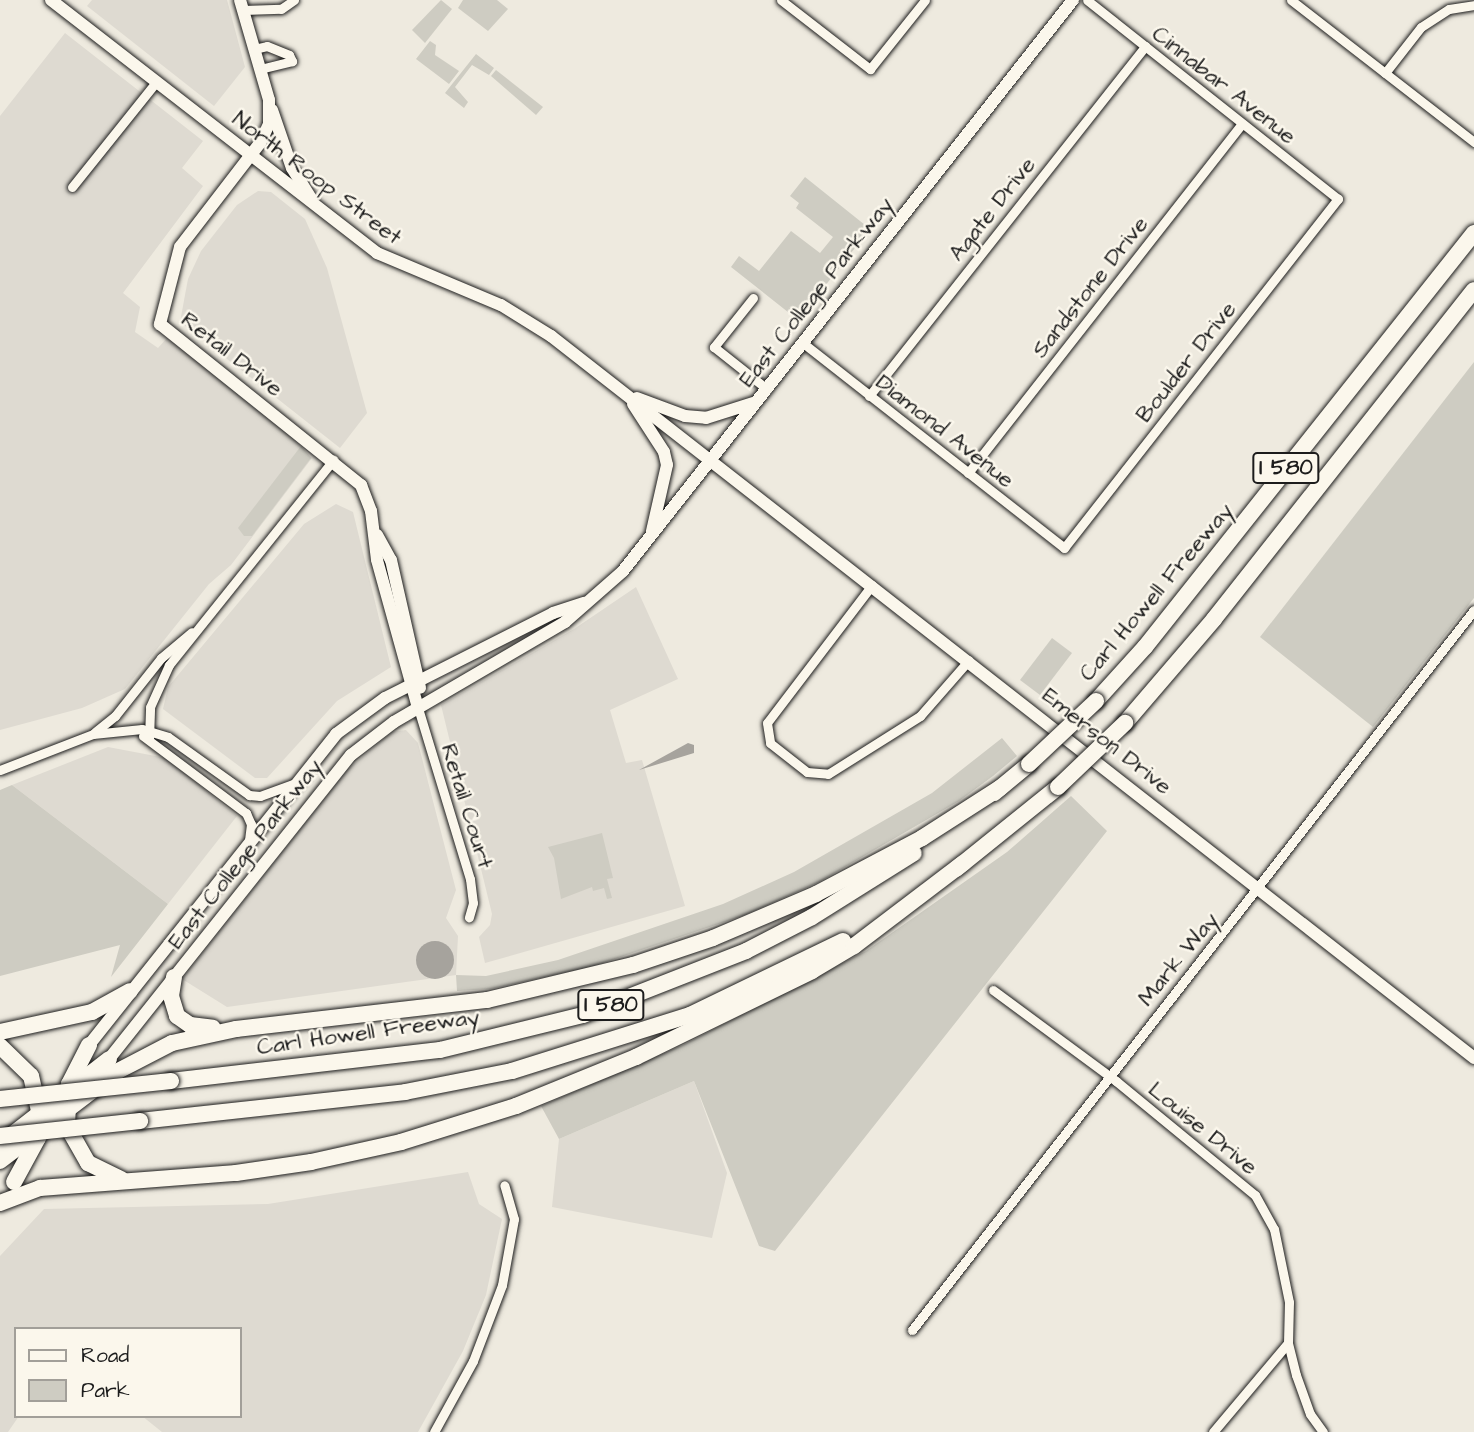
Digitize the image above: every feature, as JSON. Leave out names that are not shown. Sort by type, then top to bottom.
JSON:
[{"type":"highway","name":"Carl Howell Freeway","points":[[0,1099],[440,1050],[583,1015],[688,976],[812,917],[928,844],[1029,764],[1096,701],[1145,647],[1474,233]]},
{"type":"highway","name":"I 580","points":[[0,1136],[405,1092],[512,1071],[606,1045],[690,1015],[847,939],[962,864],[1058,787],[1125,723],[1206,629],[1474,290]]},
{"type":"highway","points":[[0,1160],[36,1120],[68,1110],[142,1056],[172,1043],[236,1029],[487,1000],[673,952],[836,885],[922,838],[1000,788]]},
{"type":"highway","points":[[0,1201],[33,1189],[236,1173],[311,1162],[401,1142],[516,1106],[636,1057],[778,990],[854,946],[962,864]]},
{"type":"highway","points":[[174,977],[172,1002],[181,1020],[194,1026],[236,1029]]},
{"type":"highway","points":[[0,1032],[100,1009],[130,991]]},
{"type":"highway","points":[[89,1045],[75,1067],[69,1092],[72,1142],[88,1163],[109,1176],[134,1180]]},
{"type":"highway","points":[[0,1046],[31,1076],[36,1120],[14,1182]]},
{"type":"highway","points":[[0,1144],[36,1120],[109,1059]]},
{"type":"main road","name":"North Roop Street","points":[[51,0],[250,156],[386,258],[523,317],[711,460]]},
{"type":"main road","name":"East College Parkway","points":[[0,1201],[68,1110],[344,763],[385,728],[565,622],[623,571],[1073,0]]},
{"type":"main road","points":[[242,5],[292,168],[316,206]]},
{"type":"main road","points":[[250,156],[269,124],[269,100]]},
{"type":"main road","name":"Retail Drive","points":[[250,156],[180,247],[160,324],[361,485],[377,535],[377,560],[415,684],[418,708]]},
{"type":"main road","points":[[627,395],[685,416],[706,418],[757,401]]},
{"type":"main road","points":[[627,395],[664,452],[667,465],[650,538]]},
{"type":"main road","name":"Emerson Drive","points":[[711,460],[1474,1058]]},
{"type":"main road","name":"East College Parkway","points":[[36,1120],[130,991],[248,841],[293,784],[347,725],[415,684],[553,613],[584,603]]},
{"type":"street","points":[[242,5],[281,9],[294,0]]},
{"type":"street","points":[[781,0],[870,69],[925,0]]},
{"type":"street","name":"Cinnabar Avenue","points":[[1087,0],[1338,199]]},
{"type":"street","points":[[1291,0],[1474,142]]},
{"type":"street","points":[[1385,74],[1421,27],[1449,9],[1474,5]]},
{"type":"street","points":[[254,50],[267,46],[289,55],[292,61],[260,69]]},
{"type":"street","name":"Agate Drive","points":[[869,396],[1145,46]]},
{"type":"street","points":[[72,187],[156,82]]},
{"type":"street","name":"Sandstone Drive","points":[[968,473],[1242,124]]},
{"type":"street","name":"Boulder Drive","points":[[1064,548],[1338,199]]},
{"type":"street","points":[[752,298],[713,347],[766,389]]},
{"type":"street","name":"Diamond Avenue","points":[[803,344],[1064,548]]},
{"type":"street","points":[[148,734],[160,681],[333,460]]},
{"type":"street","points":[[872,585],[766,723],[770,743],[807,772],[828,774],[920,716],[969,660]]},
{"type":"street","name":"Mark Way","points":[[912,1330],[1474,610]]},
{"type":"street","points":[[93,734],[115,716],[161,658],[200,627]]},
{"type":"street","name":"Retail Court","points":[[418,708],[470,880],[473,902],[468,917]]},
{"type":"street","points":[[0,770],[93,734],[133,730],[168,737],[249,795],[260,796],[293,784]]},
{"type":"street","points":[[148,734],[246,813],[251,824],[248,841]]},
{"type":"street","name":"Louise Drive","points":[[993,990],[1109,1076],[1255,1195],[1273,1228],[1279,1253],[1289,1301],[1288,1343],[1310,1415],[1323,1432]]},
{"type":"street","points":[[434,1432],[473,1361],[502,1285],[514,1219],[504,1185]]},
{"type":"street","points":[[1213,1432],[1288,1343]]},
{"type":"shaded area","points":[[92,0],[227,0],[245,67],[214,106],[87,6]]},
{"type":"shaded area","points":[[65,33],[203,141],[182,168],[203,186],[123,293],[140,307],[135,332],[158,348],[167,338],[284,429],[312,458],[231,565],[209,584],[125,689],[82,708],[0,730],[0,116]]},
{"type":"shaded area","points":[[258,191],[271,192],[305,219],[327,268],[367,413],[340,448],[180,322],[188,279],[201,251],[237,205]]},
{"type":"shaded area","points":[[336,504],[353,512],[391,667],[337,701],[267,778],[255,778],[163,709],[168,687],[304,524]]},
{"type":"shaded area","points":[[636,587],[678,679],[610,710],[626,763],[642,760],[685,906],[485,963],[479,937],[490,925],[492,914],[441,705],[574,629]]},
{"type":"shaded area","points":[[406,730],[418,743],[456,890],[446,918],[458,936],[456,975],[227,1007],[182,979],[347,770],[392,732]]},
{"type":"shaded area","points":[[688,743],[694,745],[694,753],[639,770]]},
{"type":"shaded area","points":[[108,747],[166,758],[237,816],[168,904],[12,785]]},
{"type":"shaded area","points":[[435,941],[449,946],[454,960],[449,974],[435,979],[421,974],[416,960],[421,946]]},
{"type":"shaded area","points":[[694,1081],[727,1173],[712,1238],[552,1207],[559,1139]]},
{"type":"shaded area","points":[[468,1172],[479,1204],[502,1219],[486,1295],[463,1351],[418,1432],[162,1432],[144,1418],[242,1418],[242,1327],[14,1327],[14,1418],[18,1418],[8,1432],[0,1432],[0,1256],[44,1209],[268,1204]]},
{"type":"green space","points":[[441,0],[452,9],[425,43],[412,30]]},
{"type":"green space","points":[[463,0],[497,0],[508,9],[488,31],[458,8]]},
{"type":"green space","points":[[430,41],[436,45],[435,55],[459,71],[449,84],[416,59]]},
{"type":"green space","points":[[476,54],[494,68],[489,75],[472,65],[455,87],[468,102],[464,108],[445,93]]},
{"type":"green space","points":[[496,70],[543,107],[536,115],[491,76]]},
{"type":"green space","points":[[805,177],[870,229],[798,320],[731,267],[739,256],[759,271],[791,231],[820,253],[833,237],[796,208],[799,203],[790,196]]},
{"type":"green space","points":[[1474,362],[1474,598],[1373,727],[1260,637]]},
{"type":"green space","points":[[301,446],[311,458],[252,536],[244,536],[238,528]]},
{"type":"green space","points":[[1052,638],[1072,653],[1040,695],[1020,680]]},
{"type":"green space","points":[[1002,738],[1017,756],[993,776],[959,801],[819,882],[745,915],[591,967],[490,989],[457,991],[456,975],[486,976],[558,960],[723,904],[794,872],[932,793]]},
{"type":"green space","points":[[12,785],[168,904],[111,977],[120,945],[0,976],[0,790]]},
{"type":"green space","points":[[1071,796],[1107,831],[775,1251],[759,1246],[694,1081],[559,1139],[541,1106],[683,1045],[866,951],[1007,852]]},
{"type":"green space","points":[[602,833],[613,878],[607,879],[612,898],[607,899],[604,888],[593,891],[592,887],[561,899],[554,858],[548,847]]}]
